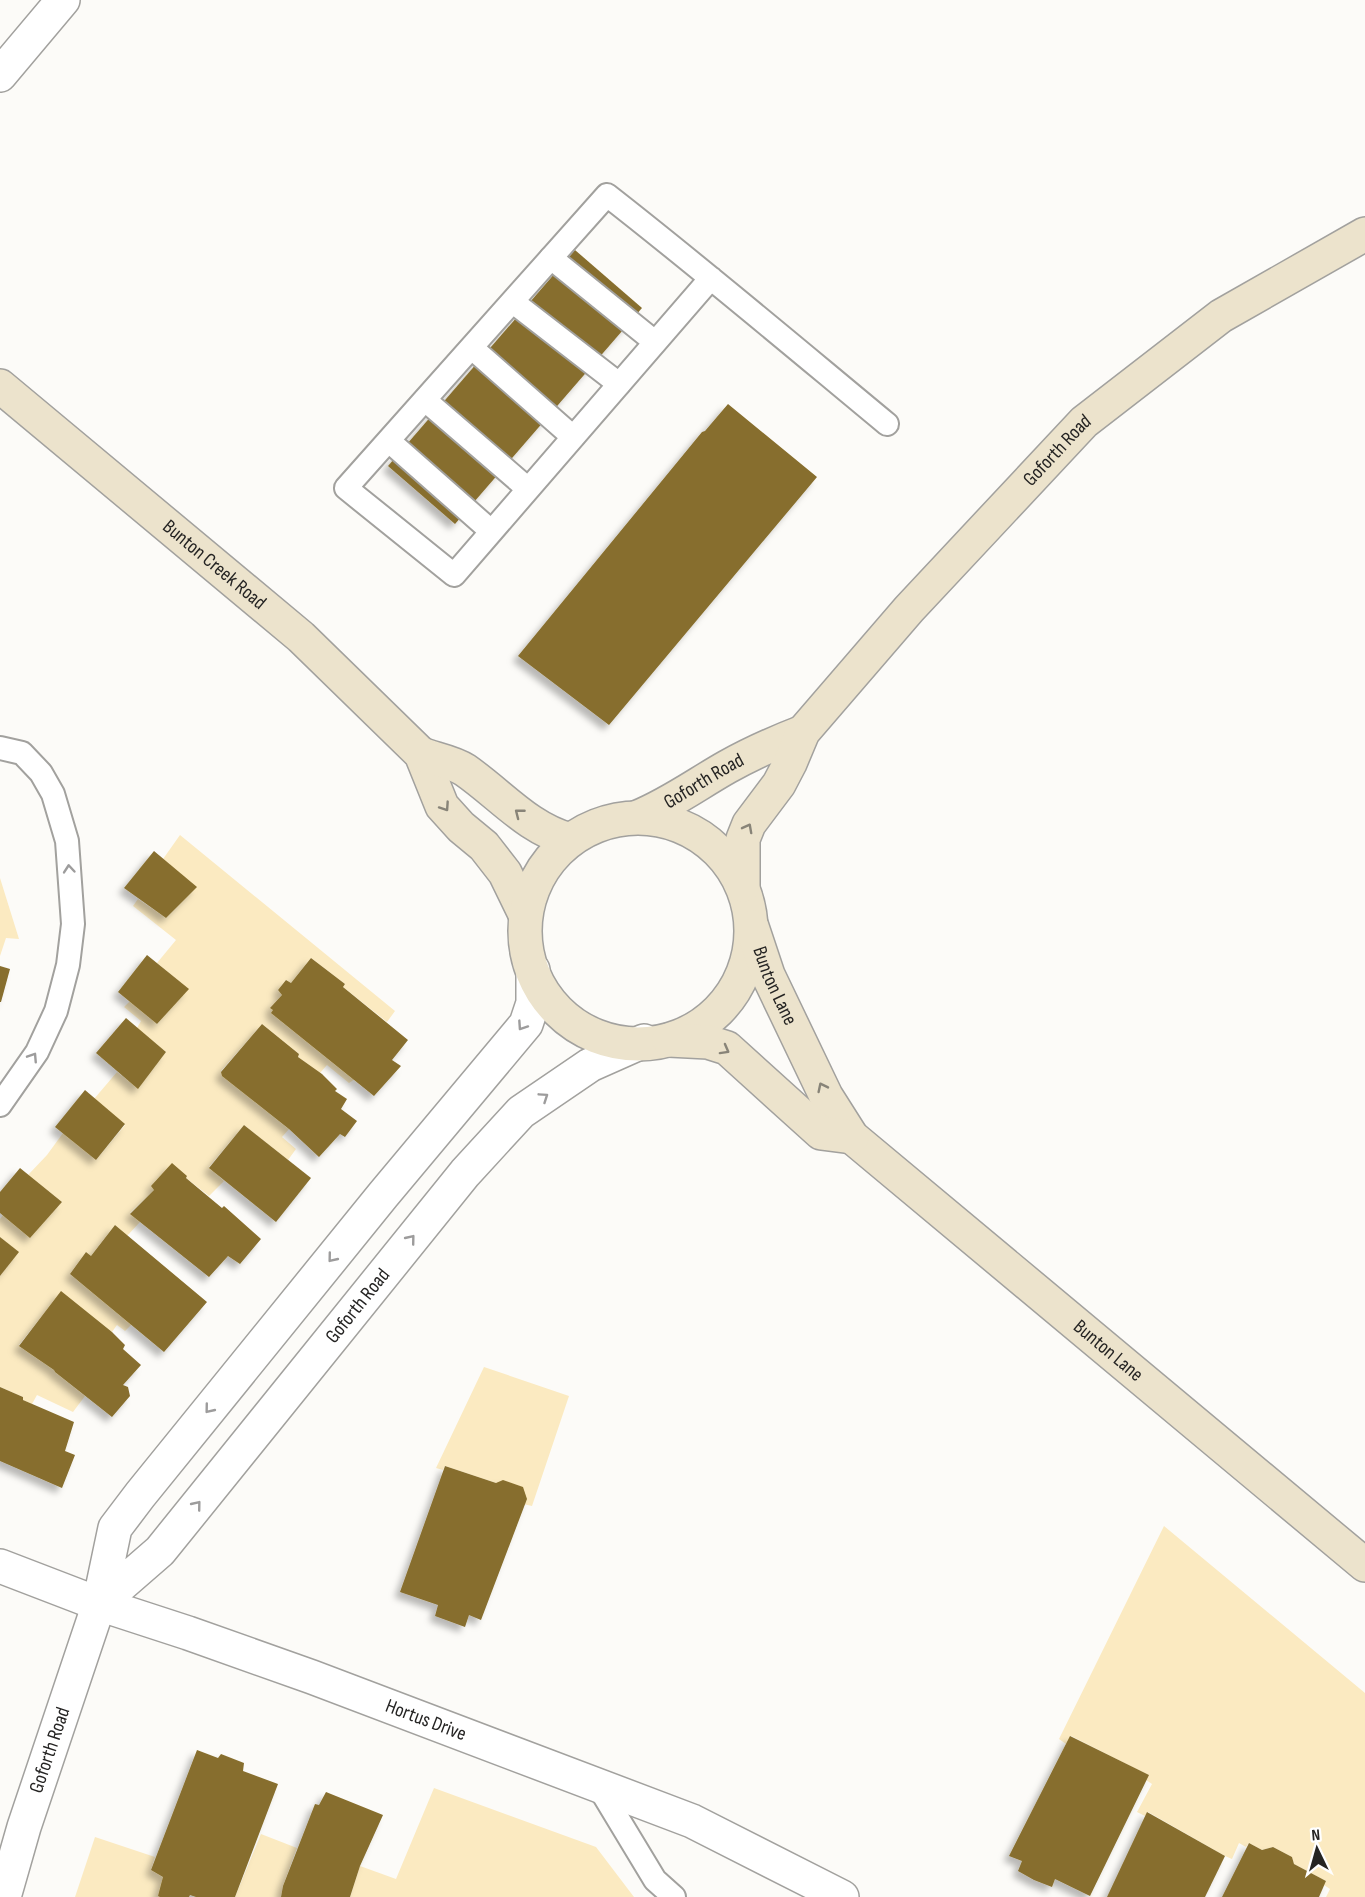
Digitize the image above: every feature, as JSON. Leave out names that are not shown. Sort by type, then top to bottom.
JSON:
[{"type":"street","points":[[0,75],[63,0]]},
{"type":"street","name":"Goforth Road","points":[[743,885],[742,839],[749,824],[779,784],[803,732],[909,609],[1084,422],[1221,316],[1365,234]]},
{"type":"street","name":"Bunton Creek Road","points":[[0,386],[301,637],[421,754],[442,806],[461,827],[484,846],[505,873],[524,912]]},
{"type":"street","name":"Goforth Road","points":[[638,817],[663,807],[726,767],[765,747],[803,732]]},
{"type":"street","name":"Bunton Creek Road","points":[[421,754],[463,768],[533,824],[552,835],[570,840]]},
{"type":"street","points":[[656,1040],[698,1027],[723,1007],[741,981],[751,951],[752,919],[743,885],[729,861],[706,841],[674,823],[638,817],[602,823],[570,840],[551,856],[535,878],[524,912],[526,935],[533,970],[551,1001],[578,1029],[609,1041],[708,1042],[727,1048],[821,1133],[852,1137]]},
{"type":"street","name":"Bunton Lane","points":[[752,927],[768,975],[826,1096],[852,1137],[1365,1565]]},
{"type":"street","name":"Goforth Road","points":[[4,1897],[24,1827],[99,1604],[115,1528],[383,1195],[526,1024],[533,1003],[533,970]]},
{"type":"street","name":"Goforth Road","points":[[99,1604],[160,1551],[465,1173],[521,1112],[590,1065],[656,1040]]},
{"type":"street","name":"Hortus Drive","points":[[0,1566],[99,1604],[188,1632],[312,1677],[692,1821],[842,1897]]},
{"type":"lane","points":[[711,278],[454,575],[346,488],[608,195],[711,278],[887,424]]},
{"type":"lane","points":[[551,258],[655,342]]},
{"type":"lane","points":[[513,302],[619,384]]},
{"type":"lane","points":[[472,348],[573,437]]},
{"type":"lane","points":[[425,400],[527,488]]},
{"type":"lane","points":[[389,441],[491,531]]},
{"type":"lane","points":[[0,748],[22,753],[41,773],[53,794],[67,841],[73,924],[68,965],[56,1011],[37,1052],[0,1105]]},
{"type":"lane","points":[[597,1785],[655,1880],[674,1897]]},
{"type":"shaded area","points":[[180,835],[395,1011],[387,1022],[343,987],[345,984],[311,958],[291,983],[286,980],[278,990],[282,995],[271,1007],[272,1013],[355,1079],[349,1083],[327,1065],[320,1073],[298,1057],[299,1054],[262,1024],[221,1071],[223,1076],[289,1129],[282,1137],[296,1149],[288,1160],[244,1125],[209,1167],[224,1181],[209,1196],[186,1178],[187,1176],[154,1190],[130,1213],[140,1222],[127,1236],[115,1225],[91,1256],[86,1252],[70,1274],[132,1324],[125,1331],[117,1325],[112,1332],[61,1292],[19,1345],[85,1396],[73,1412],[37,1395],[32,1404],[23,1400],[23,1397],[0,1387],[0,1276],[18,1252],[0,1237],[0,1219],[3,1215],[30,1237],[62,1202],[28,1175],[63,1133],[96,1160],[125,1125],[94,1099],[117,1072],[138,1088],[166,1052],[137,1028],[141,1021],[124,1007],[130,1001],[157,1024],[188,989],[157,963],[176,940],[133,906],[138,899],[166,918],[196,887],[163,859]]},
{"type":"shaded area","points":[[0,878],[19,939],[6,938],[0,956]]},
{"type":"shaded area","points":[[484,1367],[569,1396],[532,1506],[523,1504],[496,1483],[445,1466],[443,1470],[436,1468]]},
{"type":"shaded area","points":[[1164,1526],[1365,1693],[1365,1897],[1326,1897],[1330,1889],[1324,1885],[1326,1881],[1294,1864],[1292,1857],[1273,1847],[1262,1850],[1249,1843],[1246,1847],[1239,1843],[1232,1859],[1148,1812],[1145,1816],[1137,1812],[1152,1784],[1146,1780],[1148,1775],[1071,1736],[1066,1744],[1059,1739]]},
{"type":"shaded area","points":[[434,1788],[596,1847],[634,1897],[350,1897],[360,1866],[396,1879]]},
{"type":"shaded area","points":[[261,1834],[297,1848],[281,1897],[235,1897]]},
{"type":"shaded area","points":[[95,1837],[155,1857],[151,1870],[163,1877],[160,1897],[75,1897]]},
{"type":"building","points":[[575,250],[642,308],[455,524],[388,466]]},
{"type":"building","points":[[728,404],[817,477],[609,725],[518,656],[702,432]]},
{"type":"building","points":[[154,851],[197,887],[166,918],[124,888]]},
{"type":"building","points":[[147,955],[189,989],[157,1024],[118,992]]},
{"type":"building","points":[[311,958],[345,984],[343,987],[408,1040],[392,1060],[401,1066],[374,1096],[271,1013],[273,1010],[270,1008],[282,995],[278,990],[286,980],[291,983]]},
{"type":"building","points":[[0,966],[10,969],[1,1002],[0,1002]]},
{"type":"building","points":[[126,1018],[166,1052],[138,1089],[96,1053]]},
{"type":"building","points":[[262,1024],[299,1054],[298,1057],[322,1074],[337,1089],[335,1091],[347,1099],[341,1109],[357,1121],[345,1137],[340,1134],[319,1157],[289,1129],[222,1076],[221,1072]]},
{"type":"building","points":[[85,1090],[125,1124],[96,1160],[55,1127]]},
{"type":"building","points":[[244,1125],[311,1178],[276,1222],[209,1168]]},
{"type":"building","points":[[172,1163],[187,1176],[186,1178],[222,1208],[224,1206],[261,1239],[240,1264],[228,1256],[209,1277],[130,1214],[154,1190],[151,1186]]},
{"type":"building","points":[[20,1168],[62,1202],[30,1238],[0,1213],[0,1192]]},
{"type":"building","points":[[115,1225],[207,1302],[164,1352],[70,1274],[86,1252],[91,1256]]},
{"type":"building","points":[[0,1237],[19,1252],[0,1276]]},
{"type":"building","points":[[61,1291],[112,1332],[125,1345],[123,1349],[141,1365],[123,1385],[128,1387],[130,1396],[112,1417],[54,1370],[19,1346]]},
{"type":"building","points":[[0,1387],[23,1397],[23,1400],[74,1422],[65,1451],[75,1455],[62,1488],[0,1461]]},
{"type":"building","points":[[445,1466],[496,1483],[503,1480],[523,1487],[527,1499],[481,1620],[469,1615],[465,1627],[435,1616],[438,1605],[400,1592]]},
{"type":"building","points":[[1070,1736],[1149,1775],[1090,1896],[1055,1879],[1052,1887],[1034,1880],[1018,1871],[1022,1861],[1009,1856]]},
{"type":"building","points":[[197,1750],[218,1758],[221,1754],[244,1763],[243,1771],[278,1784],[235,1897],[190,1895],[189,1897],[160,1897],[158,1896],[163,1877],[151,1870]]},
{"type":"building","points":[[326,1792],[383,1815],[360,1866],[350,1897],[281,1897],[283,1886],[315,1804],[319,1805]]},
{"type":"building","points":[[1147,1812],[1225,1856],[1205,1897],[1107,1897]]},
{"type":"building","points":[[1249,1843],[1262,1850],[1273,1847],[1292,1857],[1294,1864],[1326,1881],[1319,1897],[1222,1897]]}]
